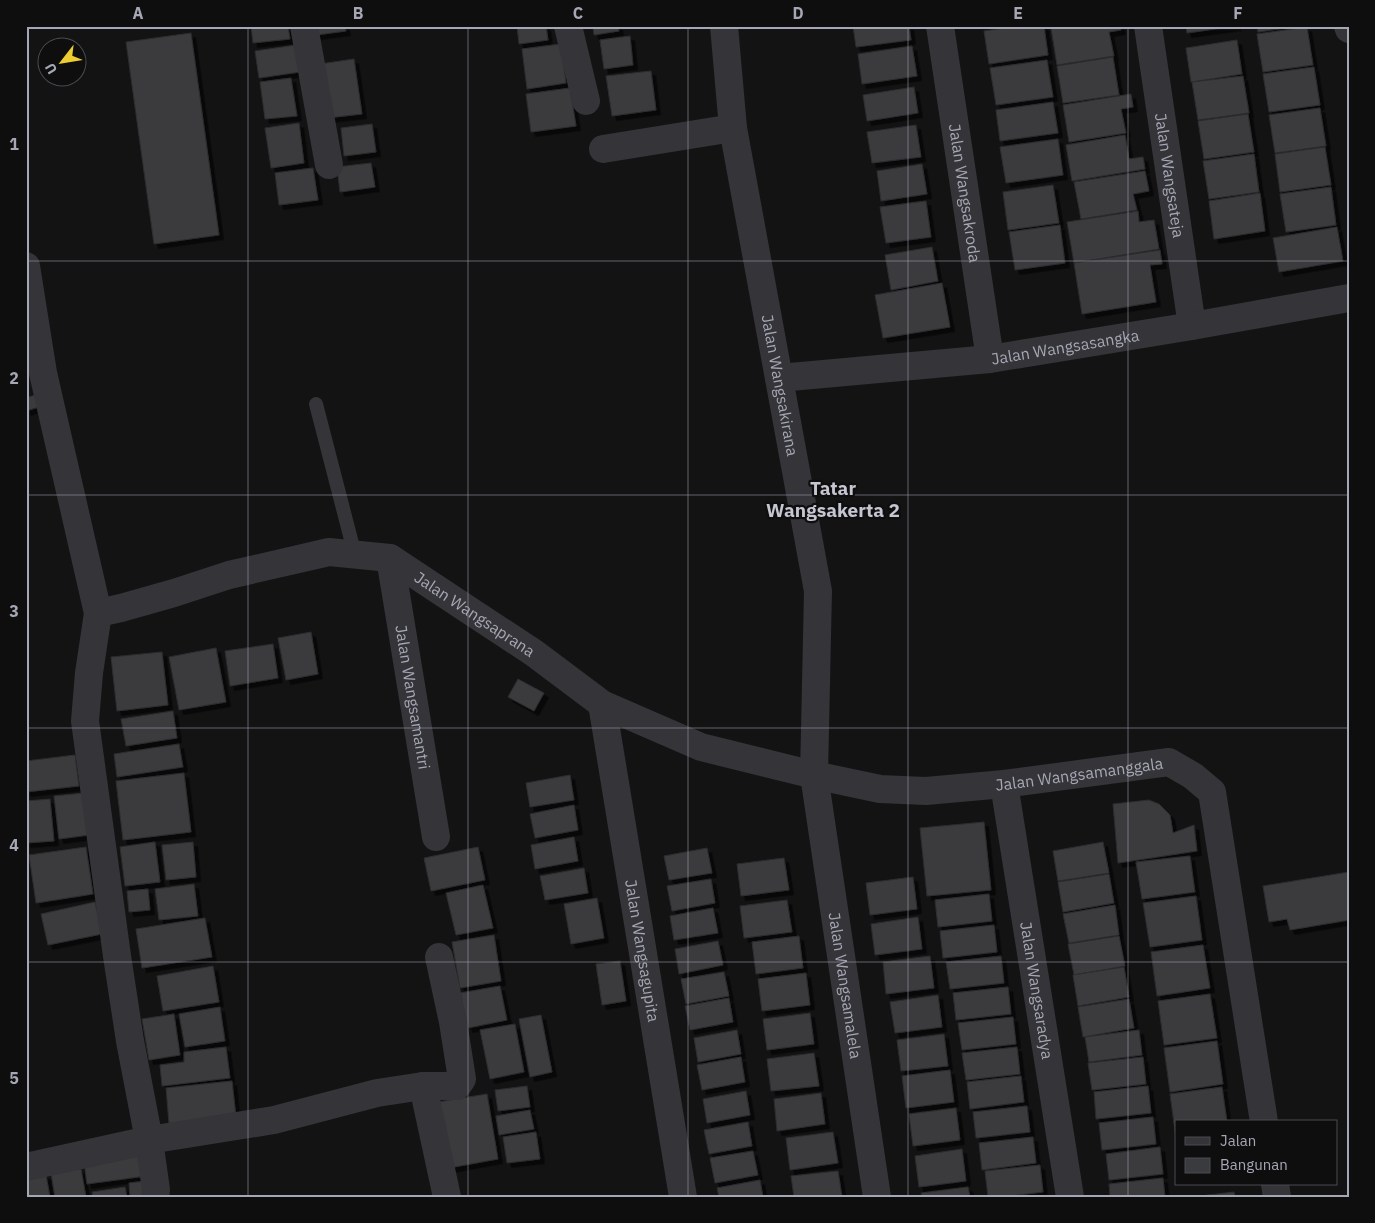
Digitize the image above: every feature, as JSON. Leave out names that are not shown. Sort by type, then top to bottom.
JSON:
[{"type":"street","points":[[304,26],[329,166]]},
{"type":"street","points":[[568,26],[586,101]]},
{"type":"street","name":"Jalan Wangsakirana","points":[[724,26],[733,128],[818,591],[814,775]]},
{"type":"street","name":"Jalan Wangsakroda","points":[[940,26],[990,359]]},
{"type":"street","name":"Jalan Wangsateja","points":[[1148,26],[1192,326]]},
{"type":"street","points":[[602,149],[733,128]]},
{"type":"street","points":[[26,266],[43,373],[109,611],[88,673],[85,721],[116,956],[149,1140],[156,1190],[155,1197]]},
{"type":"street","name":"Jalan Wangsasangka","points":[[779,378],[990,359],[1349,298]]},
{"type":"street","name":"Jalan Wangsaprana","points":[[109,611],[174,594],[229,574],[329,552],[390,558],[534,653],[602,704],[701,747],[814,775]]},
{"type":"street","name":"Jalan Wangsamantri","points":[[390,558],[436,837]]},
{"type":"street","name":"Jalan Wangsagupita","points":[[602,704],[683,1197]]},
{"type":"street","name":"Jalan Wangsamanggala","points":[[814,775],[880,789],[926,791],[1004,784],[1170,762],[1193,776],[1212,792],[1264,1120]]},
{"type":"street","name":"Jalan Wangsamalela","points":[[814,775],[877,1197]]},
{"type":"street","name":"Jalan Wangsaradya","points":[[1004,784],[1070,1197]]},
{"type":"street","points":[[26,1167],[149,1140],[274,1120],[377,1092],[423,1086],[457,1086],[462,1079],[453,1022],[439,957]]},
{"type":"street","points":[[423,1086],[447,1197]]},
{"type":"lane","points":[[316,404],[355,555]]},
{"type":"building","points":[[251,26],[288,26],[290,39],[253,43]]},
{"type":"building","points":[[308,26],[345,26],[346,31],[309,36]]},
{"type":"building","points":[[517,26],[546,26],[548,40],[519,44]]},
{"type":"building","points":[[593,26],[618,26],[619,31],[594,35]]},
{"type":"building","points":[[853,26],[909,26],[911,40],[856,47]]},
{"type":"building","points":[[1019,26],[1044,26],[1048,55],[989,64],[984,31]]},
{"type":"building","points":[[1062,26],[1120,26],[1121,30],[1109,32],[1114,56],[1057,65],[1051,28]]},
{"type":"building","points":[[1186,26],[1237,26],[1187,33]]},
{"type":"building","points":[[1257,26],[1299,26],[1258,32]]},
{"type":"building","points":[[1307,27],[1313,65],[1263,72],[1257,34]]},
{"type":"building","points":[[191,33],[219,235],[154,244],[126,42]]},
{"type":"building","points":[[630,36],[633,65],[604,69],[600,40]]},
{"type":"building","points":[[1237,40],[1242,74],[1191,82],[1186,48]]},
{"type":"building","points":[[561,44],[566,83],[527,89],[522,49]]},
{"type":"building","points":[[296,45],[300,72],[259,78],[255,51]]},
{"type":"building","points":[[912,46],[917,76],[862,84],[858,54]]},
{"type":"building","points":[[1113,57],[1119,95],[1063,103],[1057,66]]},
{"type":"building","points":[[354,59],[362,114],[327,118],[320,64]]},
{"type":"building","points":[[1047,60],[1053,97],[996,105],[990,68]]},
{"type":"building","points":[[1314,67],[1320,105],[1269,112],[1263,74]]},
{"type":"building","points":[[651,71],[656,110],[612,116],[606,76]]},
{"type":"building","points":[[1243,76],[1249,113],[1198,120],[1192,82]]},
{"type":"building","points":[[291,78],[297,116],[265,119],[260,82]]},
{"type":"building","points":[[914,87],[918,113],[867,121],[863,95]]},
{"type":"building","points":[[570,88],[576,126],[531,132],[526,94]]},
{"type":"building","points":[[1131,94],[1133,107],[1121,109],[1126,133],[1069,142],[1063,105]]},
{"type":"building","points":[[1053,102],[1058,133],[1000,141],[996,110]]},
{"type":"building","points":[[1320,108],[1326,146],[1275,153],[1269,115]]},
{"type":"building","points":[[1248,114],[1254,152],[1204,159],[1198,121]]},
{"type":"building","points":[[299,123],[304,163],[271,168],[265,128]]},
{"type":"building","points":[[372,124],[376,152],[344,156],[341,128]]},
{"type":"building","points":[[916,125],[921,157],[872,163],[867,132]]},
{"type":"building","points":[[1125,135],[1129,159],[1143,157],[1145,169],[1072,181],[1066,145]]},
{"type":"building","points":[[1058,139],[1063,175],[1006,183],[1000,147]]},
{"type":"building","points":[[1325,147],[1331,185],[1280,192],[1275,154]]},
{"type":"building","points":[[1254,154],[1259,192],[1209,199],[1203,161]]},
{"type":"building","points":[[371,163],[375,187],[340,192],[337,167]]},
{"type":"building","points":[[922,164],[927,194],[881,201],[877,171]]},
{"type":"building","points":[[313,168],[318,200],[279,205],[275,173]]},
{"type":"building","points":[[1145,171],[1149,191],[1133,194],[1137,210],[1081,219],[1074,182]]},
{"type":"building","points":[[1053,185],[1059,223],[1008,230],[1003,192]]},
{"type":"building","points":[[1331,187],[1336,225],[1286,232],[1280,194]]},
{"type":"building","points":[[1260,193],[1265,231],[1214,239],[1209,201]]},
{"type":"building","points":[[926,201],[931,237],[886,243],[880,207]]},
{"type":"building","points":[[1138,211],[1139,222],[1154,220],[1159,249],[1074,263],[1067,222]]},
{"type":"building","points":[[1060,225],[1065,263],[1015,270],[1009,232]]},
{"type":"building","points":[[1337,227],[1343,261],[1279,272],[1273,238]]},
{"type":"building","points":[[932,247],[938,281],[891,290],[885,255]]},
{"type":"building","points":[[1160,250],[1162,264],[1150,265],[1156,302],[1082,314],[1074,263]]},
{"type":"building","points":[[942,283],[950,327],[883,338],[875,295]]},
{"type":"building","points":[[38,394],[42,406],[26,411],[26,398]]},
{"type":"building","points":[[311,632],[318,674],[286,680],[278,638]]},
{"type":"building","points":[[273,644],[278,678],[230,686],[225,651]]},
{"type":"building","points":[[216,648],[226,702],[179,710],[169,657]]},
{"type":"building","points":[[162,652],[168,705],[117,711],[111,657]]},
{"type":"building","points":[[518,679],[544,693],[534,711],[508,697]]},
{"type":"building","points":[[173,711],[177,738],[126,746],[121,719]]},
{"type":"building","points":[[179,744],[183,767],[117,777],[114,754]]},
{"type":"building","points":[[75,755],[79,786],[26,792],[26,761]]},
{"type":"building","points":[[184,773],[191,832],[123,840],[116,781]]},
{"type":"building","points":[[570,775],[574,800],[530,807],[526,783]]},
{"type":"building","points":[[84,793],[89,835],[59,839],[54,796]]},
{"type":"building","points":[[50,799],[54,841],[26,843],[26,801]]},
{"type":"building","points":[[1149,800],[1159,804],[1170,815],[1173,833],[1194,825],[1197,851],[1118,863],[1113,804]]},
{"type":"building","points":[[574,805],[578,830],[535,838],[530,814]]},
{"type":"building","points":[[984,822],[991,890],[927,896],[920,828]]},
{"type":"building","points":[[574,837],[578,861],[535,869],[531,845]]},
{"type":"building","points":[[155,842],[160,882],[125,886],[120,847]]},
{"type":"building","points":[[193,842],[196,877],[166,880],[162,845]]},
{"type":"building","points":[[1103,842],[1109,873],[1058,881],[1053,851]]},
{"type":"building","points":[[86,847],[93,894],[36,903],[29,855]]},
{"type":"building","points":[[478,847],[485,880],[431,891],[424,858]]},
{"type":"building","points":[[707,848],[712,873],[669,880],[664,856]]},
{"type":"building","points":[[1190,856],[1195,892],[1142,899],[1136,862]]},
{"type":"building","points":[[784,858],[789,890],[741,896],[737,864]]},
{"type":"building","points":[[584,868],[588,893],[545,900],[540,876]]},
{"type":"building","points":[[1349,872],[1349,920],[1290,930],[1287,919],[1269,922],[1263,886]]},
{"type":"building","points":[[1109,874],[1114,903],[1063,912],[1058,882]]},
{"type":"building","points":[[913,877],[917,909],[870,915],[866,883]]},
{"type":"building","points":[[711,879],[715,903],[672,911],[667,886]]},
{"type":"building","points":[[194,884],[198,916],[159,920],[155,889]]},
{"type":"building","points":[[483,885],[493,928],[456,935],[446,893]]},
{"type":"building","points":[[148,889],[150,910],[129,912],[127,891]]},
{"type":"building","points":[[989,894],[992,921],[938,927],[935,900]]},
{"type":"building","points":[[1196,896],[1202,940],[1150,947],[1143,903]]},
{"type":"building","points":[[597,898],[604,938],[571,944],[564,904]]},
{"type":"building","points":[[787,900],[792,932],[744,938],[740,906]]},
{"type":"building","points":[[95,902],[102,934],[48,945],[41,914]]},
{"type":"building","points":[[1115,905],[1119,935],[1069,943],[1063,914]]},
{"type":"building","points":[[713,908],[718,933],[674,940],[670,916]]},
{"type":"building","points":[[918,917],[922,949],[875,955],[871,924]]},
{"type":"building","points":[[205,918],[212,957],[142,968],[136,929]]},
{"type":"building","points":[[994,925],[997,952],[943,958],[940,931]]},
{"type":"building","points":[[494,935],[501,981],[460,988],[452,942]]},
{"type":"building","points":[[799,936],[803,968],[756,974],[752,942]]},
{"type":"building","points":[[1119,936],[1125,966],[1074,975],[1068,944]]},
{"type":"building","points":[[718,941],[723,965],[679,974],[675,949]]},
{"type":"building","points":[[1203,945],[1210,988],[1157,996],[1151,952]]},
{"type":"building","points":[[930,956],[934,988],[886,994],[883,962]]},
{"type":"building","points":[[1001,956],[1004,983],[950,989],[946,962]]},
{"type":"building","points":[[620,961],[626,1001],[602,1005],[596,964]]},
{"type":"building","points":[[213,966],[219,1002],[163,1011],[157,976]]},
{"type":"building","points":[[1124,967],[1129,997],[1078,1006],[1073,975]]},
{"type":"building","points":[[724,972],[729,996],[686,1004],[681,979]]},
{"type":"building","points":[[806,973],[810,1005],[762,1011],[758,979]]},
{"type":"building","points":[[500,986],[507,1020],[468,1028],[460,993]]},
{"type":"building","points":[[1008,987],[1011,1014],[956,1020],[953,993]]},
{"type":"building","points":[[1210,994],[1217,1038],[1164,1045],[1158,1001]]},
{"type":"building","points":[[938,995],[942,1027],[895,1033],[890,1002]]},
{"type":"building","points":[[729,998],[733,1022],[690,1030],[685,1006]]},
{"type":"building","points":[[1129,999],[1134,1028],[1083,1037],[1078,1007]]},
{"type":"building","points":[[220,1007],[225,1041],[185,1047],[179,1014]]},
{"type":"building","points":[[810,1013],[814,1044],[767,1050],[763,1019]]},
{"type":"building","points":[[174,1014],[180,1055],[149,1060],[142,1019]]},
{"type":"building","points":[[541,1015],[552,1072],[530,1077],[519,1019]]},
{"type":"building","points":[[1013,1017],[1016,1044],[962,1050],[958,1023]]},
{"type":"building","points":[[515,1024],[524,1072],[490,1079],[480,1030]]},
{"type":"building","points":[[737,1030],[741,1054],[698,1062],[694,1038]]},
{"type":"building","points":[[1139,1030],[1142,1055],[1089,1062],[1085,1037]]},
{"type":"building","points":[[944,1034],[948,1066],[901,1071],[897,1040]]},
{"type":"building","points":[[1217,1041],[1223,1084],[1170,1092],[1164,1048]]},
{"type":"building","points":[[226,1047],[230,1078],[162,1086],[160,1065],[184,1062],[184,1052]]},
{"type":"building","points":[[1017,1047],[1020,1074],[966,1080],[962,1053]]},
{"type":"building","points":[[814,1053],[819,1086],[771,1091],[767,1059]]},
{"type":"building","points":[[741,1057],[745,1082],[702,1090],[697,1065]]},
{"type":"building","points":[[1143,1057],[1146,1084],[1092,1090],[1088,1063]]},
{"type":"building","points":[[950,1070],[954,1102],[906,1108],[902,1076]]},
{"type":"building","points":[[1021,1076],[1024,1102],[970,1109],[967,1082]]},
{"type":"building","points":[[232,1081],[236,1117],[169,1124],[166,1088]]},
{"type":"building","points":[[527,1086],[530,1107],[498,1111],[495,1090]]},
{"type":"building","points":[[1148,1086],[1151,1113],[1096,1119],[1094,1092]]},
{"type":"building","points":[[1222,1087],[1227,1120],[1175,1120],[1175,1131],[1170,1094]]},
{"type":"building","points":[[746,1091],[750,1115],[707,1123],[703,1099]]},
{"type":"building","points":[[821,1093],[825,1124],[777,1131],[774,1099]]},
{"type":"building","points":[[487,1094],[498,1159],[449,1168],[438,1102]]},
{"type":"building","points":[[1027,1106],[1030,1132],[976,1138],[973,1112]]},
{"type":"building","points":[[956,1108],[960,1140],[913,1146],[909,1114]]},
{"type":"building","points":[[530,1110],[534,1129],[499,1135],[496,1116]]},
{"type":"building","points":[[1153,1117],[1156,1144],[1102,1150],[1099,1123]]},
{"type":"building","points":[[748,1122],[752,1146],[709,1154],[704,1130]]},
{"type":"building","points":[[536,1132],[540,1159],[507,1163],[503,1137]]},
{"type":"building","points":[[833,1132],[838,1163],[790,1170],[786,1138]]},
{"type":"building","points":[[1033,1137],[1036,1163],[982,1170],[979,1143]]},
{"type":"building","points":[[1160,1147],[1163,1174],[1109,1180],[1106,1154]]},
{"type":"building","points":[[962,1149],[966,1181],[919,1187],[915,1156]]},
{"type":"building","points":[[753,1151],[758,1175],[715,1183],[710,1158]]},
{"type":"building","points":[[143,1154],[146,1176],[87,1184],[84,1162]]},
{"type":"building","points":[[1040,1165],[1043,1192],[988,1197],[985,1171]]},
{"type":"building","points":[[81,1169],[86,1197],[55,1197],[51,1173]]},
{"type":"building","points":[[838,1171],[842,1197],[794,1197],[791,1176]]},
{"type":"building","points":[[46,1175],[50,1197],[26,1197],[26,1179]]},
{"type":"building","points":[[1163,1178],[1165,1197],[1110,1197],[1109,1184]]},
{"type":"building","points":[[760,1180],[763,1197],[719,1197],[717,1188]]},
{"type":"building","points":[[146,1181],[148,1197],[130,1197],[129,1183]]},
{"type":"building","points":[[125,1187],[127,1197],[93,1197],[92,1192]]},
{"type":"building","points":[[968,1187],[970,1197],[922,1197],[921,1193]]},
{"type":"building","points":[[1234,1192],[1235,1197],[1191,1197]]},
{"type":"district","name":"Tatar Wangsakerta 2","points":[[833,499]]}]
